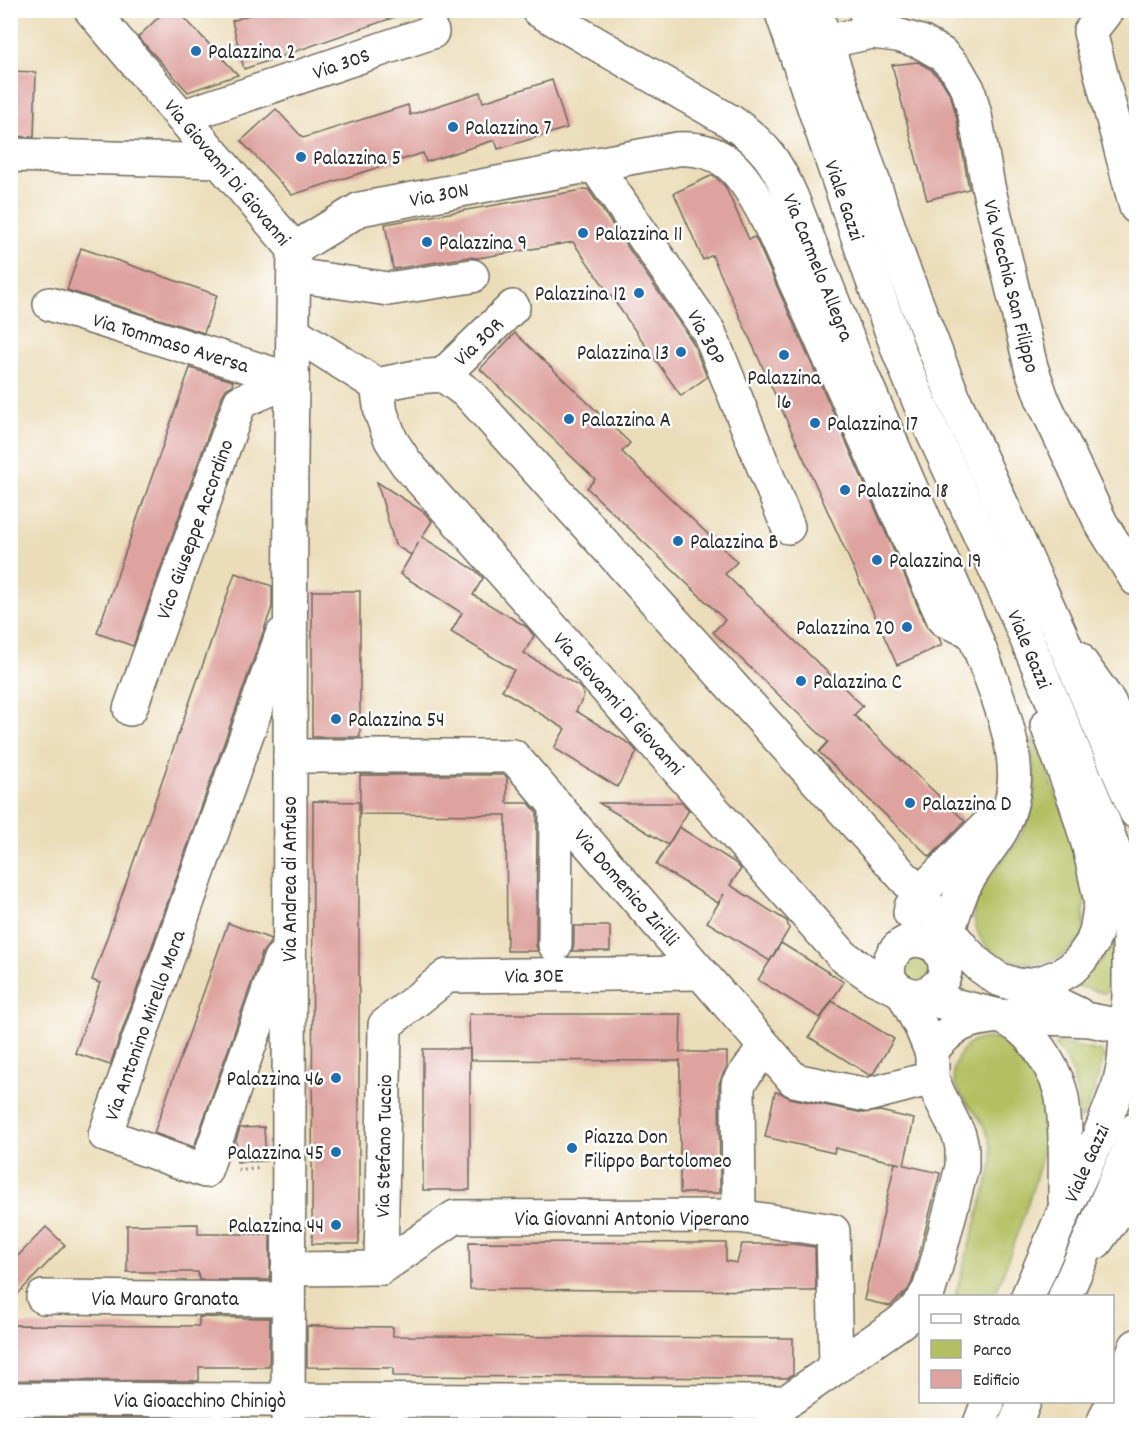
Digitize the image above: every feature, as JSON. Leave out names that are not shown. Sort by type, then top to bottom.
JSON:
[{"type":"street","name":"Via Carmelo Allegra","points":[[538,10],[730,121],[759,143],[771,156],[792,198],[860,370],[989,673],[1007,726],[1015,785],[1002,828],[965,886],[932,976],[932,1064]]},
{"type":"street","name":"Viale Gazzi","points":[[781,10],[866,262],[899,352],[923,411],[1017,616],[1103,821],[1115,853],[1123,892],[1129,930],[1132,1028],[1119,1085],[1098,1139],[1028,1295]]},
{"type":"street","name":"Viale Gazzi","points":[[815,10],[929,339],[1137,812]]},
{"type":"street","points":[[1107,10],[1090,32],[1137,207]]},
{"type":"street","name":"Via Giovanni Di Giovanni","points":[[105,15],[181,117],[219,161],[294,262],[292,332]]},
{"type":"street","name":"Via Vecchia San Filippo","points":[[825,42],[868,21],[897,35],[921,42],[942,54],[957,70],[968,88],[988,186],[1031,367],[1042,398],[1101,523],[1137,579]]},
{"type":"street","name":"Via 30S","points":[[181,117],[432,32]]},
{"type":"street","name":"Via Carmelo Allegra","points":[[594,164],[688,148],[715,155],[728,163],[739,175],[760,207],[844,390],[944,620],[973,632]]},
{"type":"street","points":[[10,155],[219,161]]},
{"type":"street","name":"Via 30N","points":[[294,262],[360,209],[594,164]]},
{"type":"street","name":"Via 30P","points":[[594,164],[709,332],[788,527]]},
{"type":"street","points":[[294,262],[388,289],[472,276]]},
{"type":"street","name":"Via Tommaso Aversa","points":[[50,304],[292,380]]},
{"type":"street","name":"Via 30R","points":[[443,375],[513,307]]},
{"type":"street","points":[[292,332],[377,385],[416,377],[443,375],[469,394],[919,894],[932,976]]},
{"type":"street","name":"Via Andrea di Anfuso","points":[[288,1413],[292,332]]},
{"type":"street","name":"Vico Giuseppe Accordino","points":[[130,709],[240,402],[292,380]]},
{"type":"street","name":"Via Giovanni Di Giovanni","points":[[377,385],[381,413],[391,440],[406,463],[843,956],[876,979],[932,976]]},
{"type":"street","name":"Via Antonino Mirello Mora","points":[[289,935],[205,1171],[105,1135],[290,613]]},
{"type":"street","points":[[1009,983],[1043,982],[1071,969],[1092,943],[1101,902],[1080,814],[1049,731],[1017,616]]},
{"type":"street","points":[[1061,635],[1109,702],[1137,765]]},
{"type":"street","name":"Via Domenico Zirilli","points":[[290,756],[513,756],[794,1080],[867,1095],[932,1064]]},
{"type":"street","points":[[1012,800],[919,894],[910,907],[909,926],[890,961],[891,978],[895,986],[964,969],[1009,983],[1090,1020]]},
{"type":"street","points":[[555,945],[556,805]]},
{"type":"street","points":[[898,947],[906,942],[923,940],[938,949],[932,976]]},
{"type":"street","name":"Via 30E","points":[[385,1025],[447,976],[701,974]]},
{"type":"street","points":[[932,976],[1020,1028],[1043,1054],[1062,1096],[1065,1141],[1065,1209]]},
{"type":"street","points":[[926,1295],[935,1270],[962,1167],[962,1147],[959,1135],[939,1095],[932,1064],[945,1035],[961,1024],[980,1018],[1000,1016],[1090,1020],[1132,1028]]},
{"type":"street","name":"Via Stefano Tuccio","points":[[381,1268],[385,1025]]},
{"type":"street","points":[[739,1216],[738,1084],[765,1047]]},
{"type":"street","name":"Viale Gazzi","points":[[1072,1282],[1137,1129]]},
{"type":"street","points":[[1072,1282],[1137,1186]]},
{"type":"street","name":"Via Giovanni Antonio Viperano","points":[[381,1268],[455,1217],[739,1216],[833,1231],[836,1367]]},
{"type":"street","name":"Via Mauro Granata","points":[[43,1297],[288,1284],[381,1268]]},
{"type":"street","points":[[778,1414],[836,1367],[898,1324],[919,1306]]},
{"type":"street","points":[[1114,1422],[1137,1346]]},
{"type":"street","name":"Via Gioacchino Chinigò","points":[[10,1399],[288,1413],[778,1414]]},
{"type":"street","points":[[979,1425],[987,1403]]},
{"type":"street","points":[[1015,1425],[1023,1403]]},
{"type":"path","points":[[212,1150],[235,1170],[288,1167]]},
{"type":"green space","points":[[1033,739],[1036,741],[1086,875],[1083,936],[1056,959],[1046,962],[1022,963],[1002,958],[987,947],[977,929],[974,908],[979,891],[1015,844],[1031,813],[1035,794]]},
{"type":"green space","points":[[1110,939],[1113,941],[1114,961],[1108,991],[1104,993],[1073,985],[1090,968],[1101,961]]},
{"type":"green space","points":[[919,953],[932,965],[926,982],[903,978],[903,960]]},
{"type":"green space","points":[[989,1038],[1004,1042],[1019,1049],[1026,1056],[1042,1091],[1046,1110],[1046,1129],[1039,1167],[995,1295],[955,1295],[991,1170],[991,1144],[985,1129],[961,1095],[954,1078],[954,1068],[959,1056],[968,1045],[979,1039]]},
{"type":"green space","points":[[1056,1044],[1101,1052],[1104,1056],[1096,1086],[1083,1118],[1079,1120],[1072,1071],[1063,1054],[1056,1047]]},
{"type":"building","name":"Palazzina 2","points":[[166,10],[177,10],[238,75],[188,92],[138,37]]},
{"type":"building","points":[[263,10],[404,10],[404,14],[244,69],[232,21]]},
{"type":"building","points":[[918,62],[930,69],[942,81],[951,96],[969,189],[927,200],[892,65]]},
{"type":"building","points":[[10,71],[36,72],[34,137],[10,136]]},
{"type":"building","points":[[552,80],[567,128],[498,149],[495,140],[426,162],[423,153],[292,195],[241,141],[276,109],[303,138],[408,105],[410,115],[480,92],[483,102]]},
{"type":"building","points":[[713,175],[725,186],[749,239],[755,237],[927,627],[939,638],[942,645],[897,665],[712,255],[703,260],[674,193]]},
{"type":"building","points":[[588,189],[692,341],[707,377],[681,396],[573,242],[393,269],[385,224]]},
{"type":"building","points":[[81,248],[217,295],[204,333],[67,290]]},
{"type":"building","points":[[515,333],[630,443],[622,452],[737,562],[725,574],[863,706],[854,715],[965,821],[930,857],[819,752],[828,742],[713,632],[725,620],[587,488],[595,479],[480,369]]},
{"type":"building","points":[[190,368],[233,381],[222,396],[133,646],[97,633]]},
{"type":"building","points":[[377,482],[424,512],[432,521],[422,537],[475,570],[483,578],[473,595],[527,627],[534,636],[524,653],[582,690],[584,696],[576,711],[630,744],[637,752],[617,787],[554,748],[565,729],[502,690],[514,670],[451,632],[462,613],[400,574],[419,542],[411,555],[395,545]]},
{"type":"building","points":[[235,573],[272,586],[272,607],[110,1065],[75,1053],[100,983],[92,980]]},
{"type":"building","points":[[312,591],[360,591],[360,737],[312,737]]},
{"type":"building","points":[[360,775],[504,775],[507,777],[507,803],[529,803],[537,813],[536,945],[538,951],[507,951],[506,815],[360,814]]},
{"type":"building","points":[[313,801],[359,802],[359,1244],[312,1244]]},
{"type":"building","points":[[599,803],[682,803],[689,810],[668,845]]},
{"type":"building","points":[[679,827],[734,862],[741,869],[730,885],[787,921],[789,929],[770,961],[707,922],[724,894],[718,903],[656,865]]},
{"type":"building","points":[[228,923],[271,939],[262,953],[194,1147],[154,1133]]},
{"type":"building","points":[[574,926],[610,926],[610,951],[572,951]]},
{"type":"building","points":[[781,943],[844,982],[820,1018],[758,980]]},
{"type":"building","points":[[832,1001],[894,1039],[873,1074],[869,1075],[809,1037]]},
{"type":"building","points":[[469,1014],[681,1014],[680,1052],[727,1052],[727,1067],[719,1084],[720,1193],[680,1193],[680,1061],[470,1060]]},
{"type":"building","points":[[423,1049],[470,1049],[470,1190],[423,1190]]},
{"type":"building","points":[[775,1092],[790,1098],[863,1113],[880,1111],[914,1119],[904,1165],[940,1173],[912,1282],[908,1290],[890,1306],[864,1300],[895,1163],[900,1164],[835,1148],[834,1153],[765,1137]]},
{"type":"building","points":[[264,1127],[266,1161],[237,1162],[236,1140],[240,1128]]},
{"type":"building","points":[[198,1224],[198,1234],[270,1234],[270,1280],[199,1280],[198,1272],[127,1272],[127,1225]]},
{"type":"building","points":[[46,1227],[65,1245],[10,1302],[10,1264]]},
{"type":"building","points":[[469,1242],[726,1243],[726,1261],[737,1263],[742,1244],[792,1244],[815,1247],[816,1291],[470,1289]]},
{"type":"building","points":[[199,1317],[270,1318],[269,1367],[199,1367],[199,1381],[10,1380],[10,1325],[199,1326]]},
{"type":"building","points":[[307,1326],[393,1327],[393,1336],[793,1338],[793,1374],[787,1378],[393,1376],[393,1368],[307,1367]]},
{"type":"building","points":[[10,1418],[197,1418],[197,1425],[10,1425]]},
{"type":"place","name":"Palazzina 2","points":[[196,51]]},
{"type":"place","name":"Palazzina 7","points":[[453,127]]},
{"type":"place","name":"Palazzina 5","points":[[301,157]]},
{"type":"place","name":"Palazzina 11","points":[[583,233]]},
{"type":"place","name":"Palazzina 9","points":[[427,242]]},
{"type":"place","name":"Palazzina 12","points":[[639,293]]},
{"type":"place","name":"Palazzina 13","points":[[681,352]]},
{"type":"place","name":"Palazzina 16","points":[[784,355]]},
{"type":"place","name":"Palazzina A","points":[[569,419]]},
{"type":"place","name":"Palazzina 17","points":[[815,423]]},
{"type":"place","name":"Palazzina 18","points":[[845,490]]},
{"type":"place","name":"Palazzina B","points":[[678,541]]},
{"type":"place","name":"Palazzina 19","points":[[877,560]]},
{"type":"place","name":"Palazzina 20","points":[[907,627]]},
{"type":"place","name":"Palazzina C","points":[[801,681]]},
{"type":"place","name":"Palazzina 54","points":[[336,719]]},
{"type":"place","name":"Palazzina D","points":[[910,803]]},
{"type":"place","name":"Palazzina 46","points":[[336,1078]]},
{"type":"place","name":"Piazza Don Filippo Bartolomeo","points":[[572,1148]]},
{"type":"place","name":"Palazzina 45","points":[[336,1152]]},
{"type":"place","name":"Palazzina 44","points":[[336,1225]]}]
